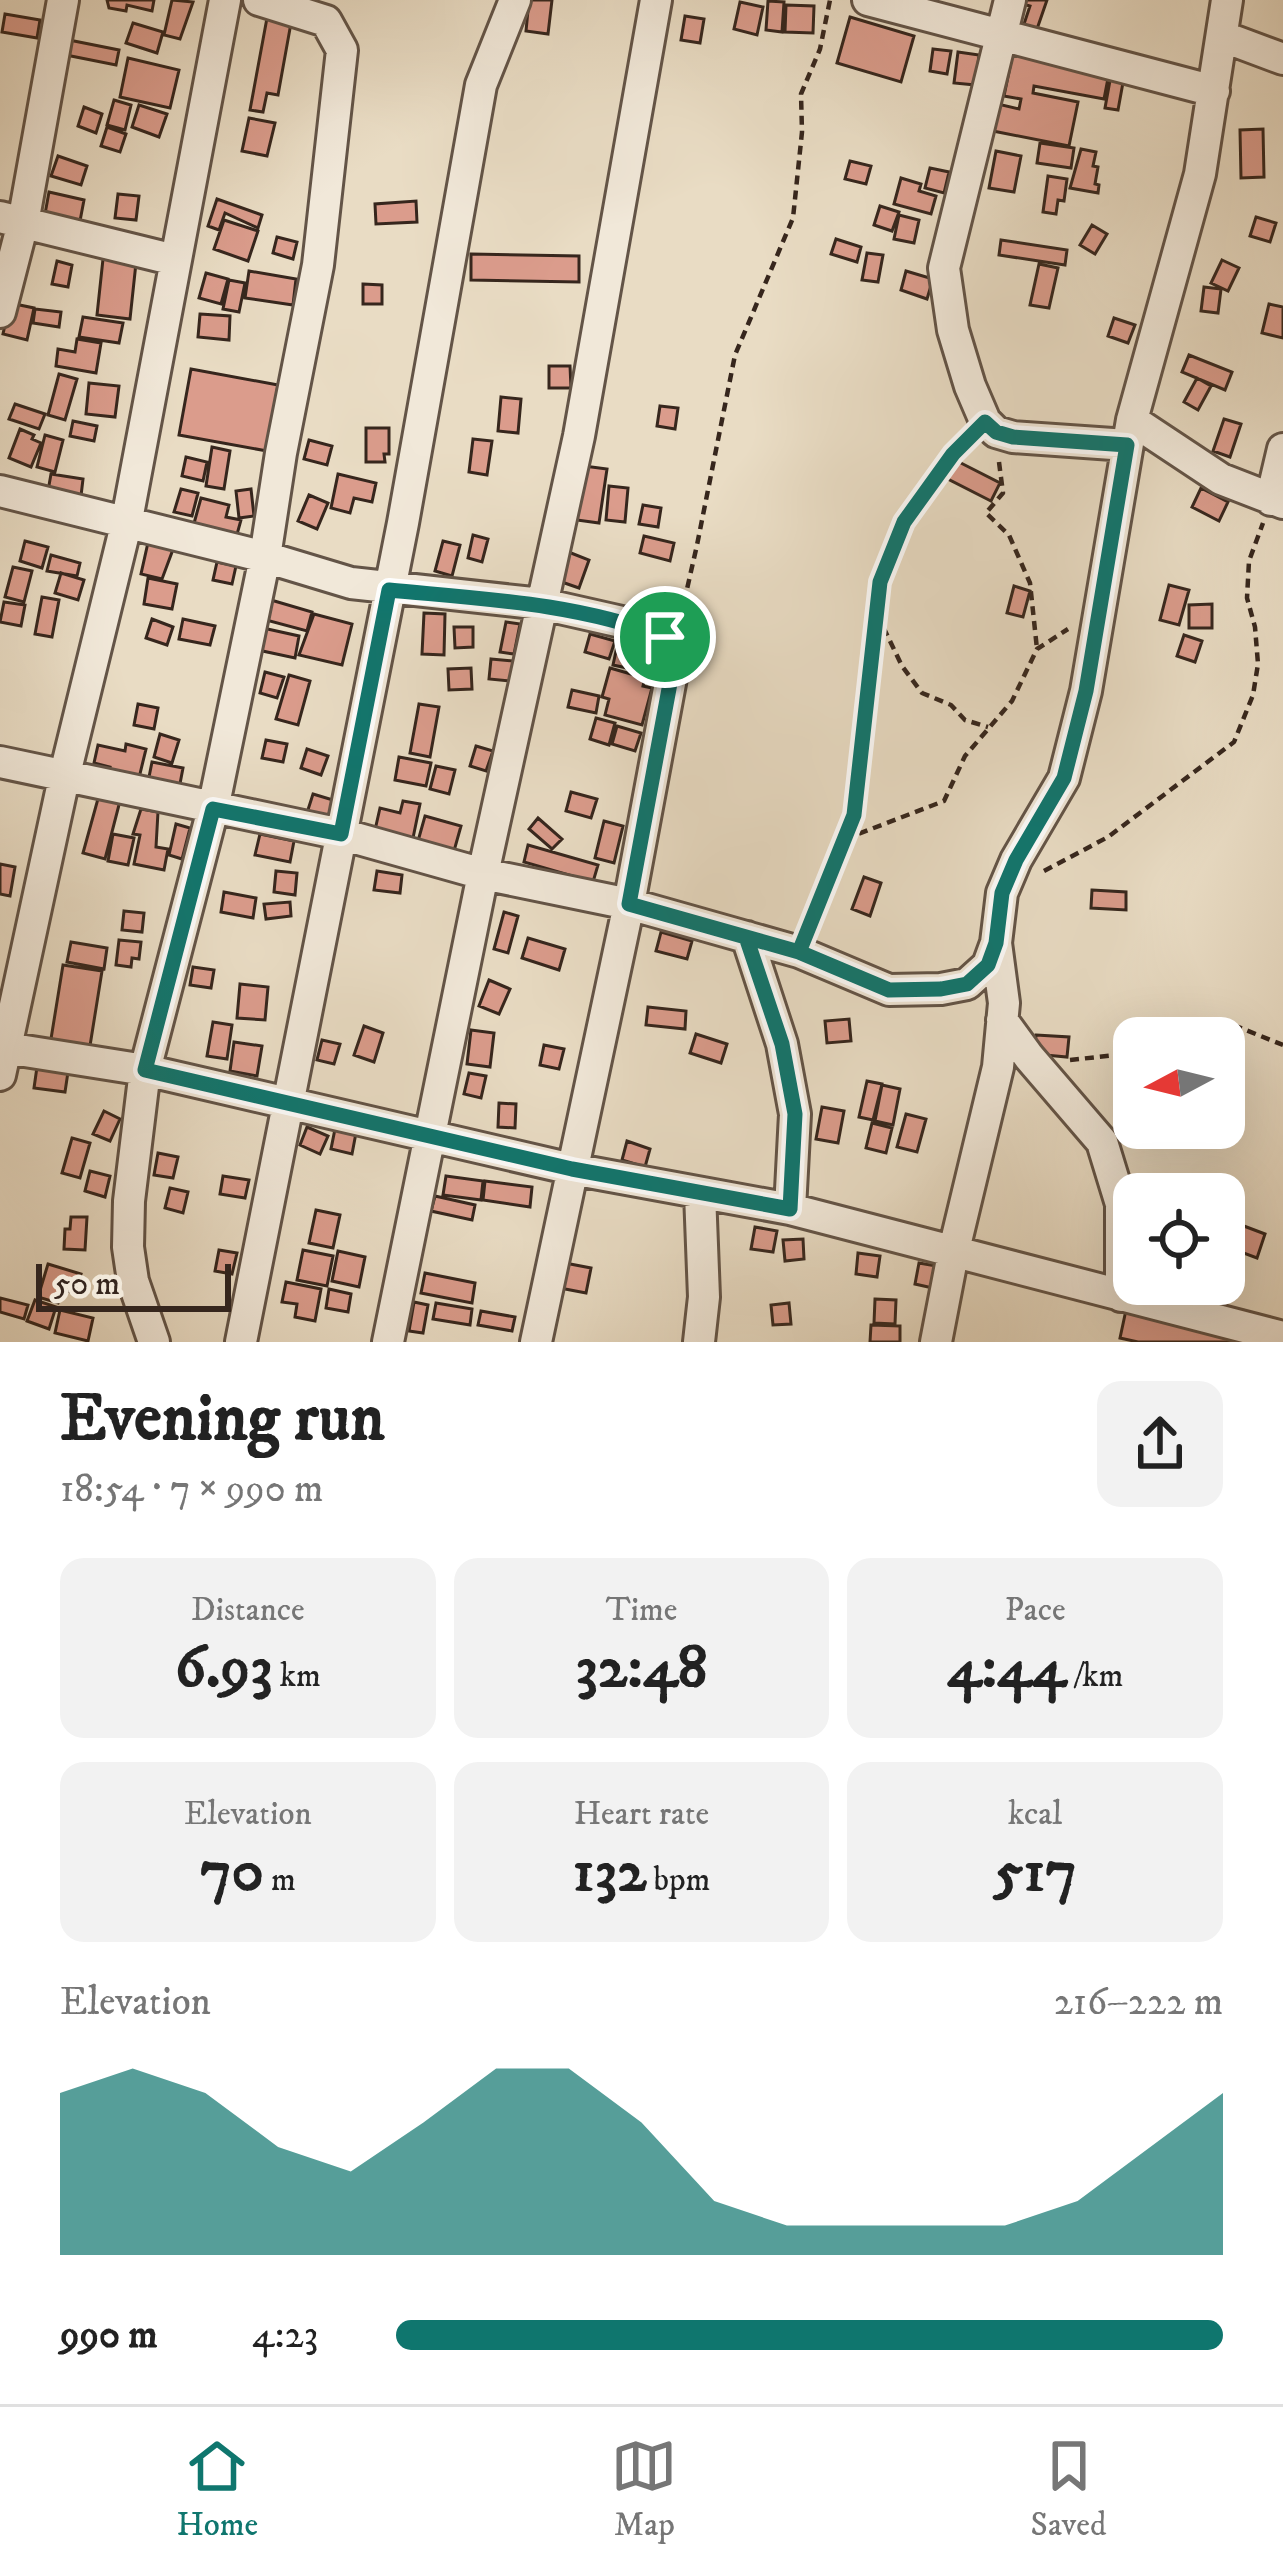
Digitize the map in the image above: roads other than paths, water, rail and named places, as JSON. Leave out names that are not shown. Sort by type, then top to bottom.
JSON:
[{"type":"street","points":[[0,312],[12,220],[63,0]]},
{"type":"street","points":[[225,0],[126,525],[2,1056],[145,1070],[572,1169],[790,1209],[1113,1294]]},
{"type":"street","points":[[150,1340],[128,1246],[145,1070],[213,809],[265,557],[318,265],[342,50],[326,21],[259,0]]},
{"type":"street","points":[[241,1342],[389,590],[481,86],[515,0]]},
{"type":"street","points":[[388,1342],[579,436],[656,0]]},
{"type":"street","points":[[868,0],[1214,91]]},
{"type":"street","points":[[1010,0],[944,268],[952,330],[985,422],[996,432],[1013,437],[1130,432],[1277,502],[1283,449]]},
{"type":"street","points":[[0,762],[341,834],[483,874],[629,904],[799,952],[889,990],[967,984],[988,965],[996,943],[1002,893],[1064,778],[1086,691],[1130,432],[1200,174],[1227,0]]},
{"type":"street","points":[[1224,37],[1283,59]]},
{"type":"street","points":[[12,220],[175,260]]},
{"type":"street","points":[[0,491],[351,583],[542,604],[635,625],[665,637],[674,650],[629,904],[536,1342]]},
{"type":"street","points":[[746,937],[782,1044],[795,1114],[790,1209]]},
{"type":"street","points":[[936,1342],[998,1066],[1004,1003],[996,943]]},
{"type":"street","points":[[1003,1020],[1102,1142],[1113,1178]]},
{"type":"street","points":[[699,1342],[704,1297],[700,1192]]},
{"type":"street","points":[[1157,1305],[1283,1336]]}]
